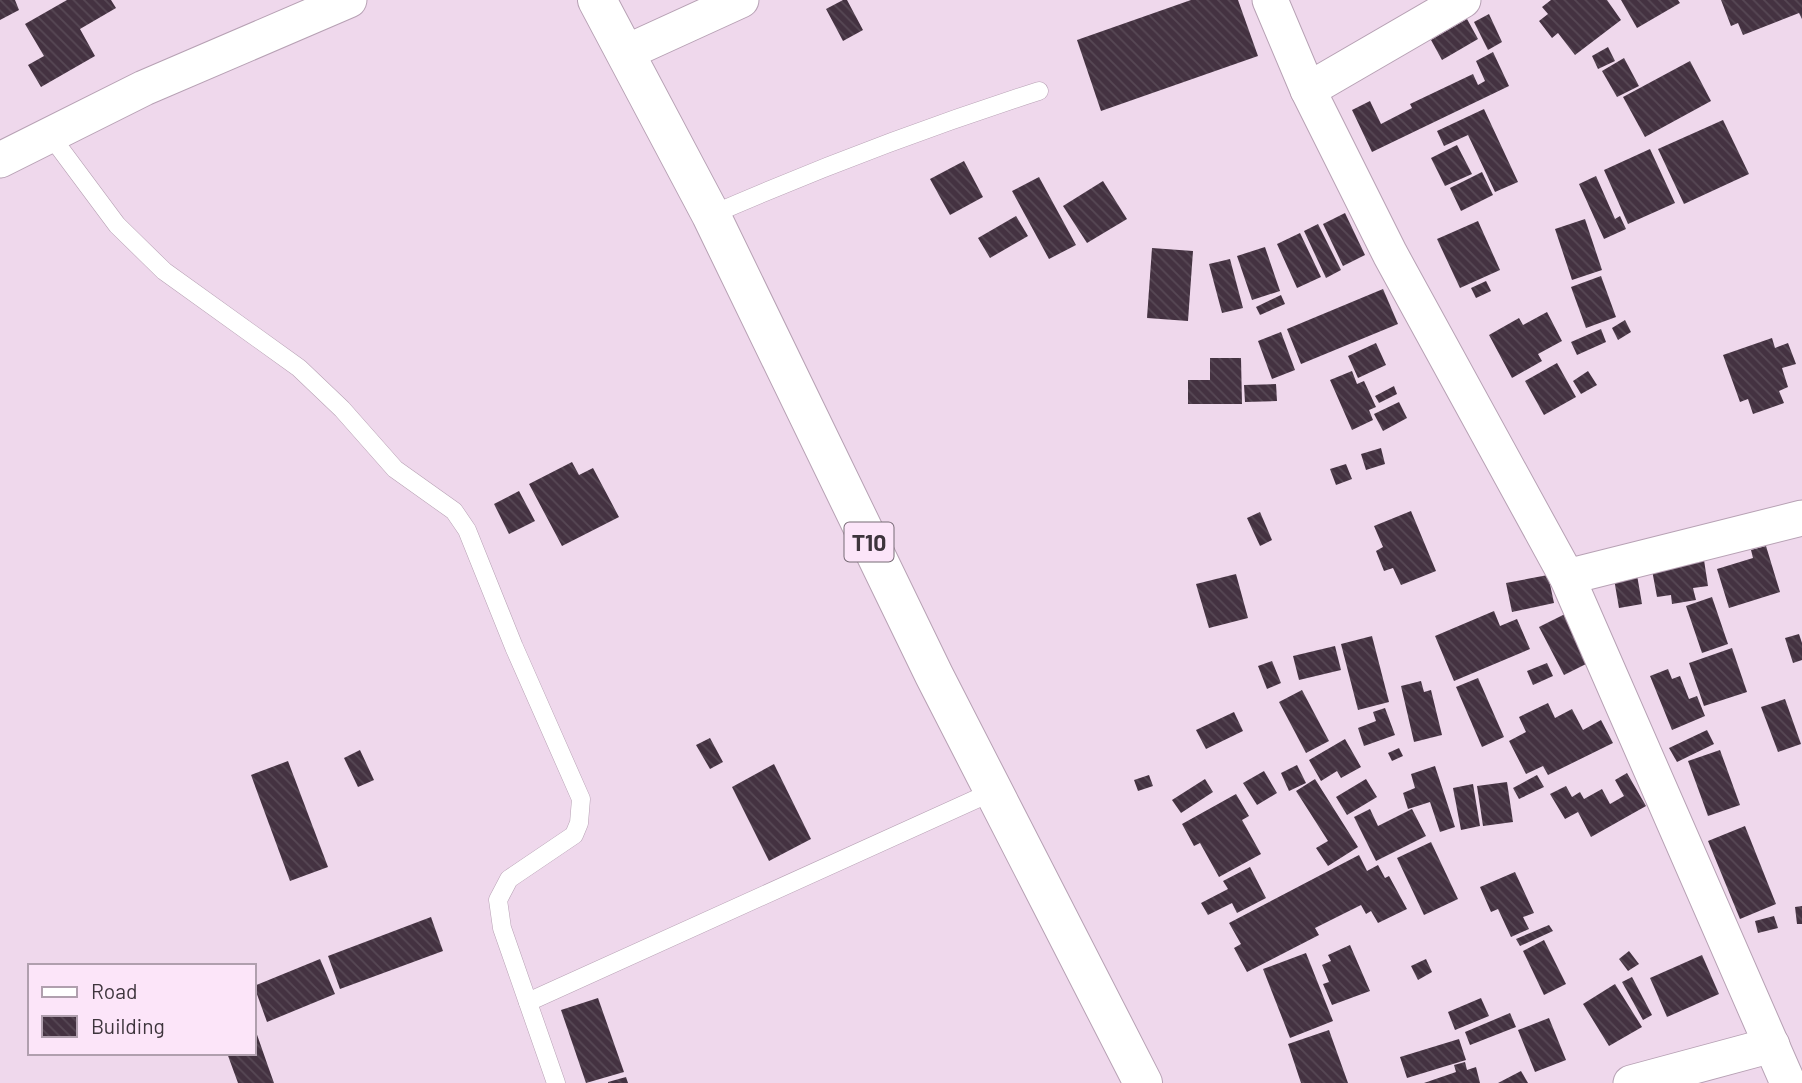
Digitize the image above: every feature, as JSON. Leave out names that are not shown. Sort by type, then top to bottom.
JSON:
[{"type":"highway","name":"T10","points":[[597,0],[711,215],[928,662],[1141,1082]]},
{"type":"street","points":[[0,160],[144,88],[349,0]]},
{"type":"street","points":[[625,54],[741,0]]},
{"type":"street","points":[[1270,0],[1308,90],[1390,254],[1567,577],[1788,1083]]},
{"type":"street","points":[[1308,90],[1463,0]]},
{"type":"street","points":[[1567,577],[1802,518]]},
{"type":"street","points":[[1631,1083],[1772,1045]]},
{"type":"lane","points":[[711,215],[893,140],[1039,91]]},
{"type":"lane","points":[[50,135],[117,225],[136,245],[164,271],[314,381],[395,469],[454,511],[467,530],[514,647],[581,799],[579,824],[574,835],[509,879],[498,900],[502,928],[556,1083]]},
{"type":"lane","points":[[528,1002],[994,790]]},
{"type":"building","points":[[0,0],[15,0],[19,10],[0,20]]},
{"type":"building","points":[[67,0],[111,0],[116,8],[80,29],[95,56],[41,87],[28,65],[44,56],[25,24]]},
{"type":"building","points":[[847,0],[863,30],[843,41],[826,9]]},
{"type":"building","points":[[1191,0],[1238,0],[1258,56],[1101,111],[1077,40]]},
{"type":"building","points":[[1551,0],[1607,0],[1621,20],[1575,55],[1558,33],[1552,38],[1539,21],[1548,14],[1542,7]]},
{"type":"building","points":[[1621,0],[1678,0],[1680,3],[1637,28]]},
{"type":"building","points":[[1721,0],[1802,0],[1802,19],[1799,13],[1743,35],[1738,23],[1731,26]]},
{"type":"building","points":[[1489,14],[1502,42],[1488,50],[1474,22]]},
{"type":"building","points":[[1467,19],[1478,39],[1442,60],[1431,40]]},
{"type":"building","points":[[1608,47],[1615,61],[1598,69],[1592,56]]},
{"type":"building","points":[[1493,52],[1509,86],[1372,152],[1352,110],[1370,101],[1381,124],[1412,108],[1410,104],[1473,74],[1478,85],[1485,81],[1476,61]]},
{"type":"building","points":[[1624,58],[1639,86],[1617,97],[1602,71]]},
{"type":"building","points":[[1690,61],[1711,101],[1645,137],[1623,97]]},
{"type":"building","points":[[1484,109],[1518,182],[1495,192],[1468,135],[1444,146],[1437,131]]},
{"type":"building","points":[[1723,120],[1749,174],[1684,204],[1658,149]]},
{"type":"building","points":[[1457,145],[1472,174],[1445,186],[1431,158]]},
{"type":"building","points":[[1650,149],[1675,203],[1628,224],[1604,170]]},
{"type":"building","points":[[964,161],[983,197],[950,215],[930,179]]},
{"type":"building","points":[[1482,172],[1493,195],[1461,211],[1450,188]]},
{"type":"building","points":[[1596,176],[1615,219],[1620,216],[1626,229],[1604,239],[1579,184]]},
{"type":"building","points":[[1039,177],[1076,245],[1049,259],[1012,191]]},
{"type":"building","points":[[1103,181],[1127,219],[1087,243],[1063,206]]},
{"type":"building","points":[[1345,213],[1365,255],[1343,266],[1323,224]]},
{"type":"building","points":[[1016,216],[1028,236],[990,258],[978,238]]},
{"type":"building","points":[[1585,219],[1602,270],[1572,280],[1555,229]]},
{"type":"building","points":[[1478,221],[1500,270],[1460,288],[1437,239]]},
{"type":"building","points":[[1318,224],[1341,270],[1326,278],[1304,231]]},
{"type":"building","points":[[1300,233],[1321,277],[1297,288],[1277,244]]},
{"type":"building","points":[[1265,247],[1280,291],[1252,300],[1237,256]]},
{"type":"building","points":[[1152,248],[1193,251],[1188,321],[1147,318]]},
{"type":"building","points":[[1230,259],[1243,308],[1222,313],[1209,264]]},
{"type":"building","points":[[1601,276],[1616,317],[1586,328],[1571,287]]},
{"type":"building","points":[[1486,281],[1491,291],[1476,298],[1471,288]]},
{"type":"building","points":[[1383,289],[1398,324],[1301,364],[1287,329]]},
{"type":"building","points":[[1281,295],[1285,304],[1260,315],[1256,307]]},
{"type":"building","points":[[1547,312],[1562,341],[1538,354],[1542,361],[1512,378],[1489,335],[1519,318],[1523,325]]},
{"type":"building","points":[[1625,320],[1631,332],[1618,340],[1612,328]]},
{"type":"building","points":[[1601,329],[1606,342],[1577,355],[1571,342]]},
{"type":"building","points":[[1281,332],[1295,370],[1272,379],[1258,341]]},
{"type":"building","points":[[1772,338],[1775,348],[1788,343],[1796,364],[1782,368],[1788,387],[1779,391],[1784,403],[1753,414],[1748,399],[1740,402],[1723,355]]},
{"type":"building","points":[[1376,343],[1386,365],[1358,378],[1348,356]]},
{"type":"building","points":[[1210,358],[1241,358],[1242,404],[1188,404],[1188,380],[1210,380]]},
{"type":"building","points":[[1557,363],[1576,397],[1544,415],[1525,381]]},
{"type":"building","points":[[1352,371],[1357,384],[1364,381],[1376,407],[1369,410],[1373,420],[1352,430],[1330,380]]},
{"type":"building","points":[[1588,371],[1597,385],[1581,394],[1573,381]]},
{"type":"building","points":[[1276,384],[1277,401],[1245,402],[1244,385]]},
{"type":"building","points":[[1394,386],[1397,394],[1379,403],[1375,396]]},
{"type":"building","points":[[1399,402],[1407,418],[1383,431],[1374,414]]},
{"type":"building","points":[[1381,448],[1385,464],[1366,470],[1361,454]]},
{"type":"building","points":[[572,462],[579,475],[593,468],[619,517],[562,546],[529,484]]},
{"type":"building","points":[[1346,464],[1352,479],[1336,485],[1330,469]]},
{"type":"building","points":[[519,491],[535,521],[509,534],[494,504]]},
{"type":"building","points":[[1411,511],[1436,571],[1401,585],[1393,568],[1384,571],[1376,551],[1383,547],[1374,526]]},
{"type":"building","points":[[1260,512],[1272,540],[1260,546],[1247,518]]},
{"type":"building","points":[[1766,546],[1780,592],[1729,608],[1717,569],[1753,558],[1751,550]]},
{"type":"building","points":[[1704,560],[1708,586],[1693,588],[1696,600],[1672,604],[1671,595],[1657,597],[1652,570]]},
{"type":"building","points":[[1236,574],[1248,618],[1209,628],[1196,584]]},
{"type":"building","points":[[1548,575],[1554,603],[1512,612],[1506,583]]},
{"type":"building","points":[[1637,575],[1642,604],[1619,608],[1614,579]]},
{"type":"building","points":[[1712,597],[1728,644],[1702,653],[1686,606]]},
{"type":"building","points":[[1494,611],[1500,626],[1517,619],[1530,649],[1454,681],[1435,636]]},
{"type":"building","points":[[1565,614],[1590,662],[1564,675],[1539,627]]},
{"type":"building","points":[[1799,634],[1802,660],[1793,663],[1785,638]]},
{"type":"building","points":[[1372,636],[1389,702],[1358,710],[1341,644]]},
{"type":"building","points":[[1335,646],[1341,670],[1299,680],[1293,656]]},
{"type":"building","points":[[1732,648],[1747,692],[1704,706],[1689,663]]},
{"type":"building","points":[[1272,661],[1281,683],[1267,689],[1258,666]]},
{"type":"building","points":[[1547,663],[1553,676],[1533,685],[1527,671]]},
{"type":"building","points":[[1668,669],[1672,679],[1680,676],[1689,699],[1697,696],[1705,716],[1672,730],[1650,676]]},
{"type":"building","points":[[1478,678],[1504,737],[1482,747],[1456,687]]},
{"type":"building","points":[[1421,681],[1424,692],[1431,690],[1442,735],[1414,742],[1401,686]]},
{"type":"building","points":[[1302,690],[1329,741],[1306,753],[1279,702]]},
{"type":"building","points":[[1785,699],[1801,744],[1778,752],[1761,707]]},
{"type":"building","points":[[1548,703],[1555,718],[1572,709],[1583,730],[1601,720],[1613,743],[1548,775],[1543,766],[1526,774],[1509,741],[1526,732],[1519,717]]},
{"type":"building","points":[[1385,708],[1395,735],[1364,746],[1358,728],[1376,721],[1373,712]]},
{"type":"building","points":[[1234,712],[1243,731],[1206,749],[1196,730]]},
{"type":"building","points":[[1707,730],[1714,744],[1677,762],[1669,748]]},
{"type":"building","points":[[710,738],[723,762],[710,769],[696,745]]},
{"type":"building","points":[[1345,739],[1361,767],[1341,778],[1337,771],[1321,781],[1309,760]]},
{"type":"building","points":[[1399,748],[1403,756],[1392,761],[1388,753]]},
{"type":"building","points":[[360,750],[374,780],[358,787],[344,758]]},
{"type":"building","points":[[1720,750],[1740,805],[1708,816],[1688,761]]},
{"type":"building","points":[[288,761],[328,867],[290,881],[251,775]]},
{"type":"building","points":[[774,764],[811,839],[769,861],[732,787]]},
{"type":"building","points":[[1297,765],[1306,783],[1289,791],[1281,773]]},
{"type":"building","points":[[1435,766],[1455,827],[1440,832],[1430,802],[1408,809],[1403,793],[1415,788],[1411,774]]},
{"type":"building","points":[[1264,771],[1277,793],[1257,805],[1243,783]]},
{"type":"building","points":[[1627,773],[1646,806],[1591,837],[1578,812],[1565,819],[1550,794],[1566,786],[1572,797],[1580,792],[1584,799],[1602,789],[1610,804],[1624,796],[1615,780]]},
{"type":"building","points":[[1149,775],[1153,786],[1138,791],[1134,780]]},
{"type":"building","points":[[1537,775],[1544,787],[1519,799],[1513,788]]},
{"type":"building","points":[[1205,779],[1213,792],[1181,813],[1172,800]]},
{"type":"building","points":[[1315,779],[1358,847],[1328,866],[1316,848],[1328,841],[1296,791]]},
{"type":"building","points":[[1366,779],[1377,797],[1347,815],[1336,797]]},
{"type":"building","points":[[1507,782],[1513,822],[1483,826],[1477,786]]},
{"type":"building","points":[[1473,784],[1480,826],[1461,830],[1453,788]]},
{"type":"building","points":[[1236,794],[1249,816],[1242,820],[1261,854],[1219,877],[1200,843],[1194,846],[1182,824]]},
{"type":"building","points":[[1370,809],[1378,826],[1412,809],[1426,836],[1376,861],[1354,817]]},
{"type":"building","points":[[1745,826],[1776,904],[1740,919],[1708,841]]},
{"type":"building","points":[[1431,842],[1458,899],[1424,915],[1397,858]]},
{"type":"building","points":[[1359,855],[1367,871],[1378,865],[1385,878],[1389,876],[1407,909],[1378,923],[1371,911],[1366,914],[1361,905],[1315,928],[1319,935],[1247,972],[1234,948],[1241,944],[1229,923]]},
{"type":"building","points":[[1250,867],[1266,898],[1237,913],[1232,903],[1208,915],[1201,903],[1228,889],[1223,881]]},
{"type":"building","points":[[1515,872],[1534,913],[1523,917],[1529,929],[1511,937],[1498,909],[1491,912],[1480,887]]},
{"type":"building","points":[[1802,906],[1802,924],[1797,924],[1795,907]]},
{"type":"building","points":[[1774,916],[1778,928],[1758,933],[1755,921]]},
{"type":"building","points":[[431,917],[443,951],[340,989],[328,956]]},
{"type":"building","points":[[1549,925],[1553,931],[1520,946],[1516,939]]},
{"type":"building","points":[[1544,940],[1566,984],[1544,995],[1523,951]]},
{"type":"building","points":[[1350,945],[1370,991],[1332,1005],[1323,984],[1329,982],[1322,965],[1331,961],[1328,955]]},
{"type":"building","points":[[1629,951],[1639,964],[1628,971],[1619,959]]},
{"type":"building","points":[[1306,953],[1333,1021],[1290,1038],[1263,969]]},
{"type":"building","points":[[1702,955],[1719,994],[1667,1017],[1650,978]]},
{"type":"building","points":[[320,959],[335,994],[267,1022],[256,985]]},
{"type":"building","points":[[1426,959],[1432,972],[1418,980],[1411,966]]},
{"type":"building","points":[[1632,977],[1652,1015],[1643,1020],[1622,982]]},
{"type":"building","points":[[1615,984],[1642,1027],[1609,1046],[1583,1004]]},
{"type":"building","points":[[598,998],[624,1072],[586,1083],[561,1010]]},
{"type":"building","points":[[1481,998],[1489,1016],[1455,1030],[1448,1012]]},
{"type":"building","points":[[1510,1013],[1516,1027],[1470,1045],[1465,1032]]},
{"type":"building","points":[[1549,1018],[1566,1060],[1535,1072],[1518,1030]]},
{"type":"building","points":[[1329,1030],[1348,1083],[1301,1083],[1288,1044]]},
{"type":"building","points":[[256,1032],[274,1083],[238,1083],[228,1055],[256,1055]]},
{"type":"building","points":[[1459,1039],[1466,1060],[1407,1078],[1400,1057]]},
{"type":"building","points":[[1465,1062],[1467,1070],[1476,1067],[1480,1083],[1424,1083],[1456,1072],[1454,1065]]},
{"type":"building","points":[[1521,1071],[1528,1083],[1498,1083]]},
{"type":"building","points":[[626,1077],[628,1083],[608,1083],[608,1082]]}]
